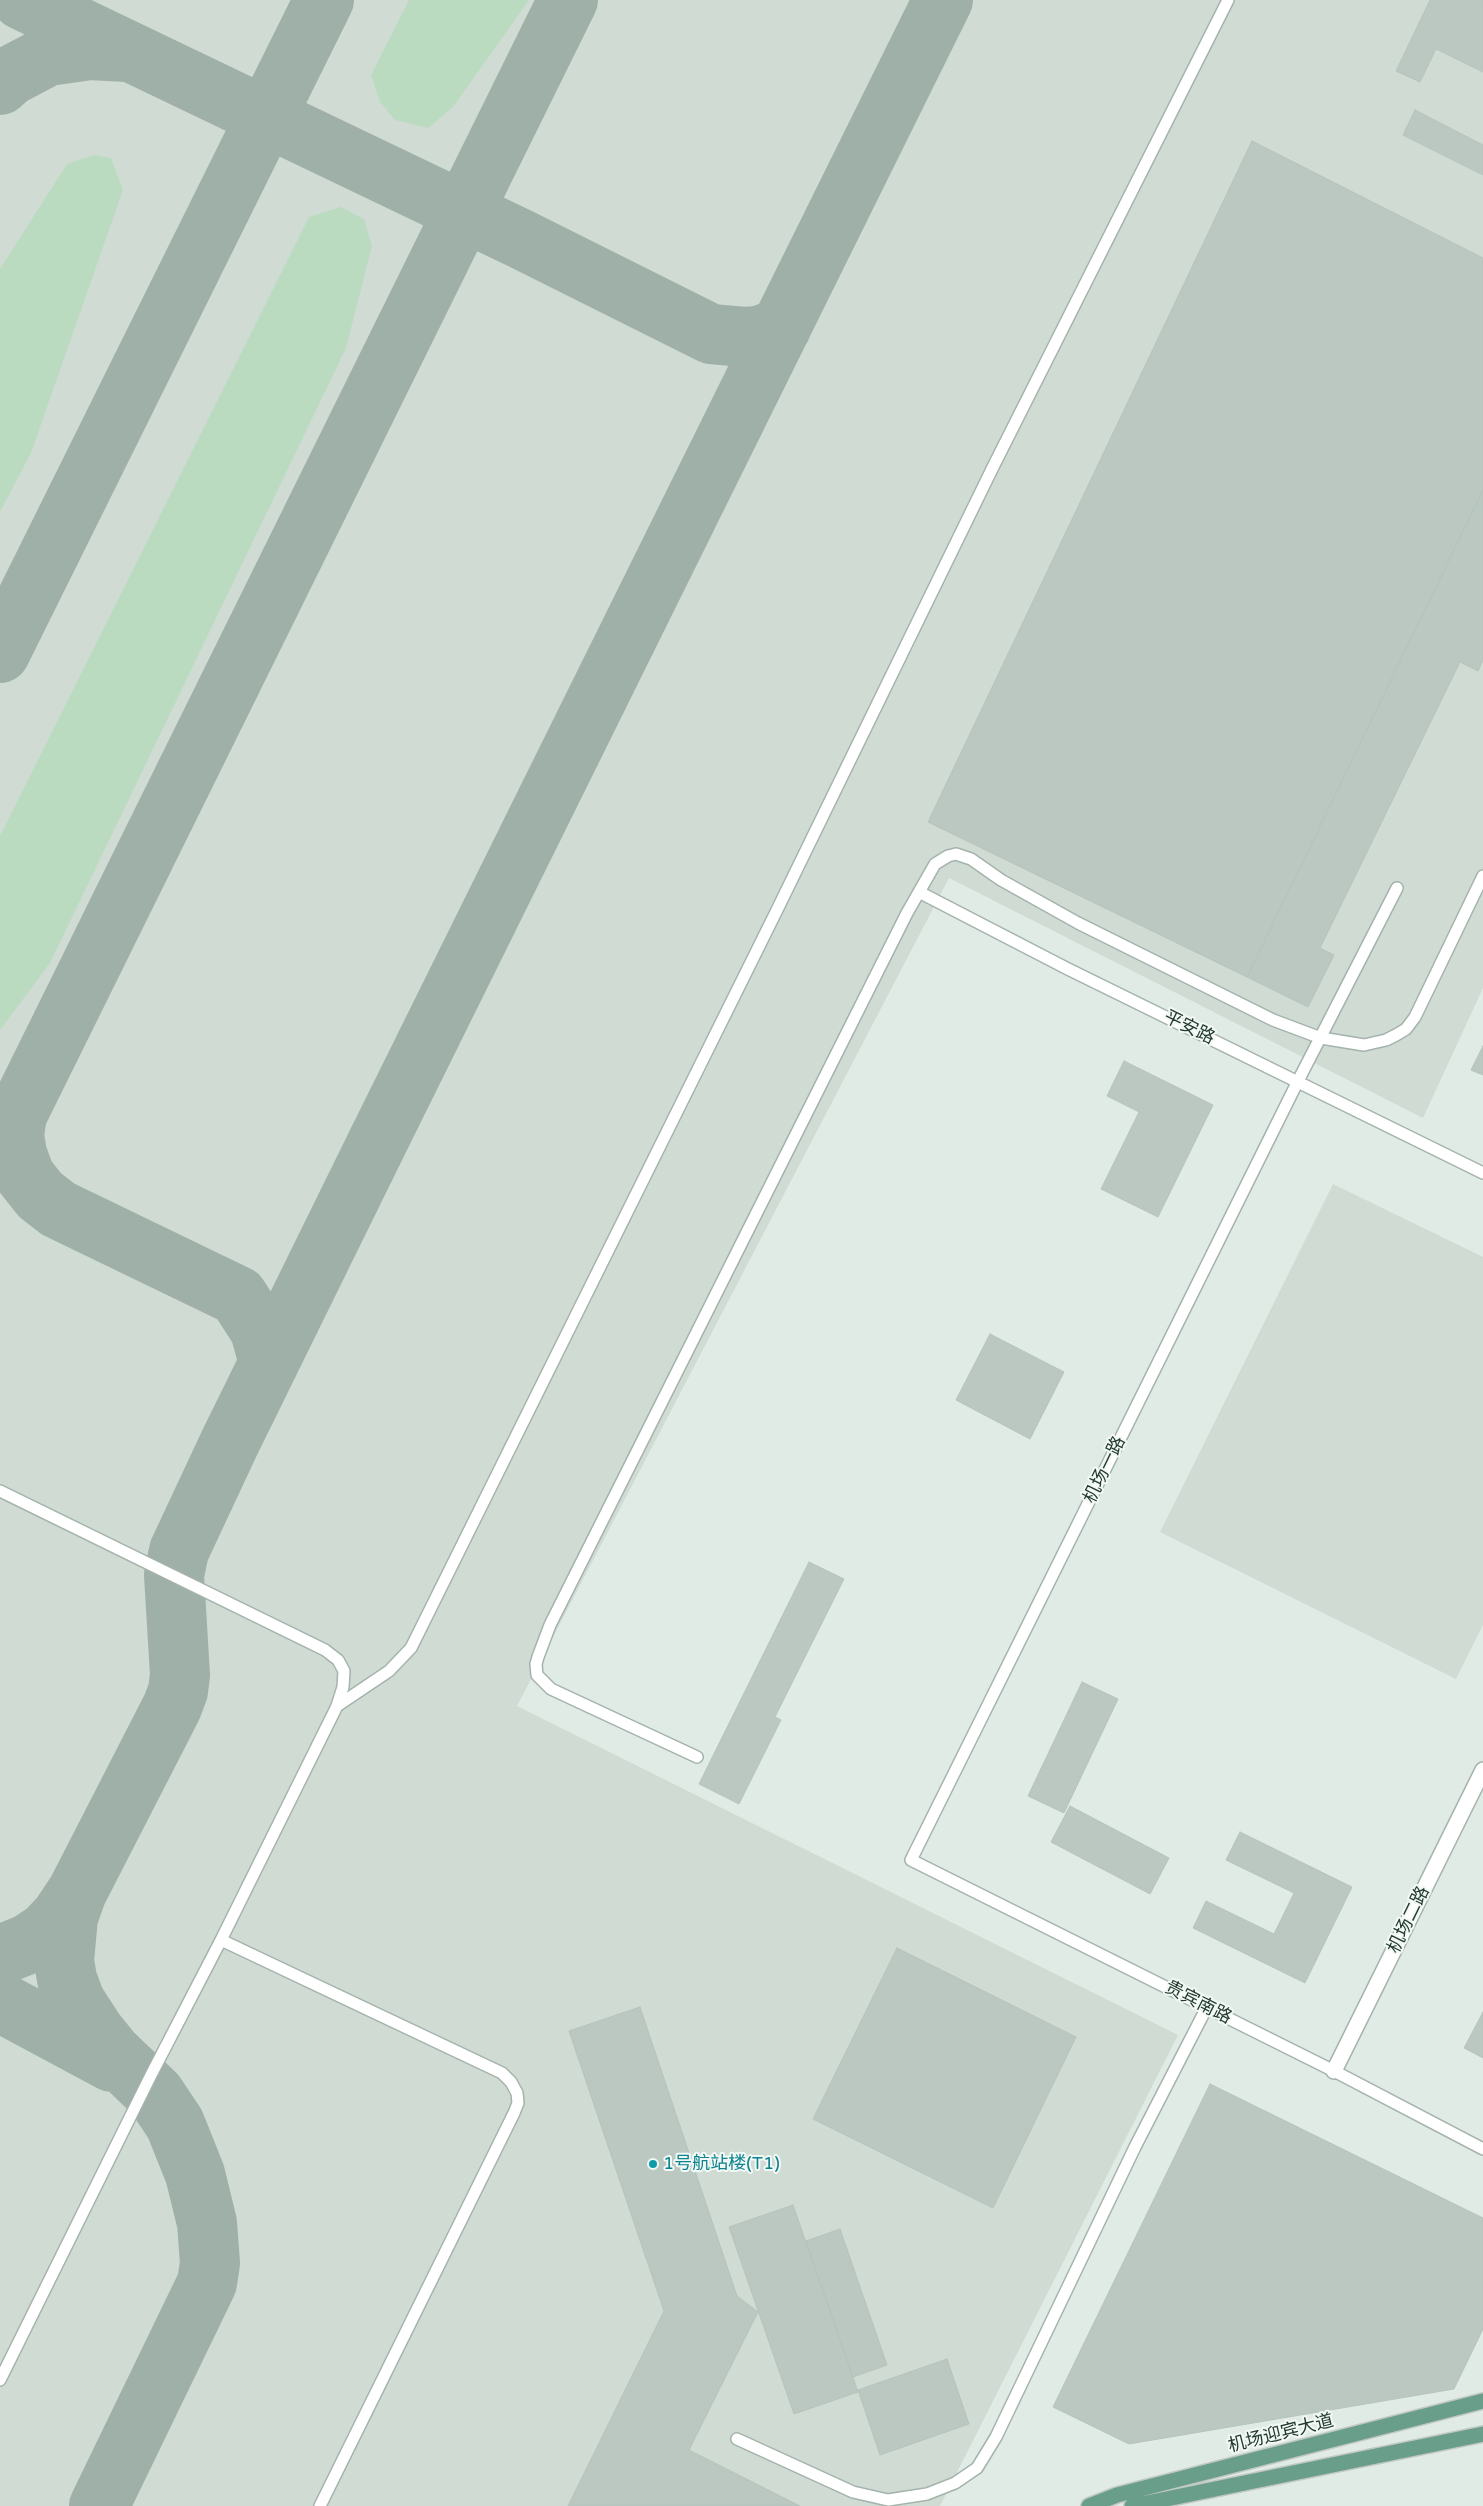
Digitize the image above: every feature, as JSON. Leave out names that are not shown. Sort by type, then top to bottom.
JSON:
[{"type":"main road","name":"机场迎宾大道","points":[[1089,2506],[1117,2495],[1483,2401]]},
{"type":"main road","points":[[1132,2506],[1483,2434]]},
{"type":"street","name":"机场二路","points":[[1334,2071],[1483,1770]]},
{"type":"lane","points":[[337,1706],[389,1671],[411,1648],[776,912],[992,469],[1228,0]]},
{"type":"lane","points":[[697,1757],[551,1689],[541,1680],[536,1664],[550,1625],[907,913],[935,864],[948,856],[962,856],[978,862],[1001,880],[1078,923],[1273,1020],[1320,1038],[1364,1045],[1386,1040],[1406,1029],[1434,980],[1483,876]]},
{"type":"lane","name":"机场一路","points":[[911,1860],[1298,1081],[1397,888]]},
{"type":"lane","name":"平安路","points":[[919,892],[1068,970],[1483,1173]]},
{"type":"lane","points":[[0,1491],[325,1650],[338,1660],[344,1671],[344,1688],[337,1706],[0,2380]]},
{"type":"lane","name":"贵宾南路","points":[[911,1860],[1334,2071],[1483,2149]]},
{"type":"lane","points":[[221,1940],[502,2073],[512,2082],[518,2103],[320,2506]]},
{"type":"lane","points":[[737,2439],[853,2492],[888,2500],[913,2498],[934,2492],[955,2482],[977,2468],[996,2436],[1136,2147],[1207,2007]]},
{"type":"shaded area","points":[[0,0],[1483,0],[1483,988],[1423,1118],[949,878],[517,1706],[1178,2035],[940,2506],[0,2506]]},
{"type":"shaded area","points":[[1333,1184],[1483,1257],[1483,1625],[1456,1679],[1160,1532]]},
{"type":"green space","points":[[409,0],[529,0],[453,107],[428,128],[395,120],[380,102],[371,75]]},
{"type":"green space","points":[[94,155],[111,158],[123,190],[31,453],[0,512],[0,269],[67,164]]},
{"type":"green space","points":[[341,207],[364,219],[372,246],[346,348],[50,963],[0,1030],[0,836],[309,217]]},
{"type":"building","points":[[1430,0],[1483,0],[1483,72],[1436,49],[1420,82],[1396,71]]},
{"type":"building","points":[[1415,110],[1483,145],[1483,175],[1403,135]]},
{"type":"building","points":[[1252,141],[1483,258],[1483,490],[1247,977],[928,822]]},
{"type":"building","points":[[1483,490],[1483,660],[1478,671],[1460,662],[1320,948],[1334,955],[1308,1007],[1247,977]]},
{"type":"building","points":[[1483,1046],[1483,1075],[1471,1070]]},
{"type":"building","points":[[1124,1061],[1213,1105],[1158,1217],[1101,1189],[1139,1112],[1107,1096]]},
{"type":"building","points":[[990,1334],[1064,1372],[1030,1439],[956,1400]]},
{"type":"building","points":[[809,1562],[844,1579],[775,1717],[781,1720],[739,1804],[699,1784]]},
{"type":"building","points":[[1082,1682],[1118,1699],[1064,1813],[1028,1796]]},
{"type":"building","points":[[1070,1806],[1169,1858],[1150,1894],[1051,1842]]},
{"type":"building","points":[[1240,1832],[1352,1887],[1305,1983],[1193,1928],[1206,1901],[1274,1934],[1294,1893],[1226,1860]]},
{"type":"building","points":[[897,1948],[1076,2037],[993,2208],[813,2119]]},
{"type":"building","name":"1号航站楼(T1)","points":[[640,2007],[737,2296],[758,2312],[689,2450],[800,2506],[568,2506],[664,2311],[569,2031]]},
{"type":"building","points":[[1483,2012],[1483,2058],[1464,2048]]},
{"type":"building","points":[[1210,2084],[1483,2218],[1483,2329],[1454,2389],[1129,2444],[1053,2407]]},
{"type":"building","points":[[793,2205],[858,2392],[794,2414],[729,2227]]},
{"type":"building","points":[[840,2229],[887,2365],[853,2377],[806,2241]]},
{"type":"building","points":[[947,2359],[969,2424],[880,2455],[858,2390]]},
{"type":"taxiway","points":[[22,0],[523,240],[711,334],[744,337],[758,336],[781,328]]},
{"type":"taxiway","points":[[0,653],[324,0]]},
{"type":"taxiway","points":[[269,1363],[260,1330],[238,1296],[58,1209],[40,1195],[25,1176],[17,1154],[14,1135],[17,1115],[568,0]]},
{"type":"taxiway","points":[[0,1955],[28,1944],[46,1932],[61,1916],[77,1892],[172,1707],[178,1691],[180,1675],[174,1575],[179,1551],[229,1444],[379,1139],[943,0]]},
{"type":"taxiway","points":[[0,85],[10,76],[48,56],[90,50],[127,52]]},
{"type":"taxiway","points":[[77,1892],[68,1917],[64,1961],[67,1979],[75,2001],[95,2032],[112,2053],[155,2094],[175,2124],[195,2174],[207,2223],[210,2263],[207,2283],[99,2506]]},
{"type":"taxiway","points":[[0,2002],[112,2062]]},
{"type":"place","name":"1号航站楼(T1)","points":[[653,2164]]}]
